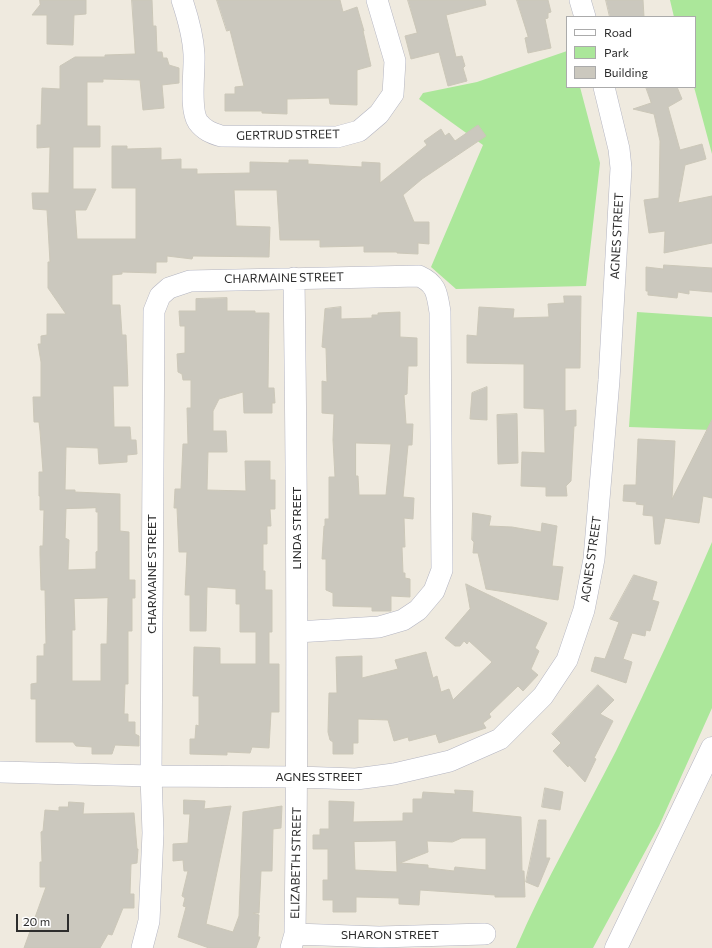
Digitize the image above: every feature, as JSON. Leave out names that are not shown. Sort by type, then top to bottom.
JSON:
[{"type":"main road","points":[[616,948],[712,748]]},
{"type":"street","name":"GERTRUD STREET","points":[[182,0],[190,22],[194,54],[193,106],[197,121],[207,131],[221,136],[337,137],[360,131],[379,114],[393,94],[395,61],[377,0]]},
{"type":"street","points":[[580,0],[585,16]]},
{"type":"street","name":"AGNES STREET","points":[[0,772],[356,779],[394,774],[450,761],[500,739],[543,696],[567,660],[584,610],[594,559],[609,380],[621,168],[618,141],[604,88]]},
{"type":"street","name":"CHARMAINE STREET","points":[[151,776],[154,311],[160,296],[170,288],[190,281],[419,276],[428,280],[436,293],[440,312],[442,570],[434,591],[418,610],[403,620],[379,627],[297,632]]},
{"type":"street","name":"LINDA STREET","points":[[294,278],[298,777]]},
{"type":"street","points":[[142,948],[149,920],[153,833],[151,776]]},
{"type":"street","name":"ELIZABETH STREET","points":[[293,941],[298,777]]},
{"type":"street","name":"SHARON STREET","points":[[293,941],[485,934]]},
{"type":"green space","points":[[670,0],[712,0],[712,154],[694,88],[696,88],[696,16],[674,16]]},
{"type":"green space","points":[[566,51],[566,88],[580,88],[600,163],[586,286],[456,289],[431,267],[483,145],[419,99],[423,93],[477,82]]},
{"type":"green space","points":[[637,312],[712,317],[712,430],[629,427]]},
{"type":"green space","points":[[712,542],[712,708],[659,826],[593,948],[516,948],[552,873],[629,725],[666,647]]},
{"type":"building","points":[[40,0],[86,0],[86,14],[74,15],[73,45],[47,44],[47,15],[32,15],[40,5]]},
{"type":"building","points":[[132,0],[152,0],[153,26],[156,26],[157,52],[162,52],[163,58],[167,58],[169,65],[179,68],[179,83],[162,85],[164,108],[143,110],[140,80],[103,79],[103,82],[87,82],[87,126],[100,126],[100,147],[73,147],[73,189],[96,189],[86,210],[75,210],[77,239],[136,239],[136,188],[112,188],[112,146],[127,146],[127,149],[161,148],[161,160],[181,159],[181,169],[197,169],[197,174],[250,173],[250,162],[289,163],[289,160],[308,160],[308,164],[362,167],[362,162],[380,163],[380,183],[427,145],[424,141],[441,129],[445,136],[449,133],[455,141],[478,125],[486,136],[422,179],[403,195],[414,222],[429,222],[429,244],[418,243],[418,254],[397,252],[364,252],[364,246],[320,247],[320,240],[280,240],[277,190],[234,190],[236,226],[270,227],[269,257],[193,256],[192,259],[167,256],[167,262],[156,262],[156,273],[122,272],[122,274],[112,275],[112,305],[120,305],[122,335],[126,335],[128,386],[113,386],[114,427],[130,427],[131,440],[136,440],[137,454],[127,455],[127,462],[99,464],[98,448],[66,447],[65,490],[75,490],[75,492],[120,494],[120,531],[129,532],[129,580],[135,580],[135,598],[132,598],[132,631],[128,631],[128,684],[125,684],[124,714],[128,714],[128,722],[135,722],[135,734],[139,736],[139,746],[115,745],[112,754],[92,754],[92,747],[76,746],[73,742],[36,742],[36,699],[31,699],[31,684],[37,683],[37,656],[44,656],[44,644],[46,644],[45,590],[41,590],[40,554],[40,546],[43,546],[44,510],[40,510],[39,472],[43,472],[39,422],[34,422],[33,397],[41,397],[41,362],[38,344],[41,344],[41,336],[47,335],[47,314],[66,314],[48,288],[48,262],[50,262],[47,210],[33,209],[32,193],[49,193],[50,147],[37,148],[37,125],[41,125],[42,88],[60,89],[60,66],[75,57],[105,57],[105,55],[135,54]],"holes":[[[96,508],[96,512],[98,512],[98,551],[96,552],[96,569],[68,570],[69,540],[65,538],[66,509]],[[108,598],[107,644],[101,644],[101,681],[72,681],[72,630],[75,630],[74,599]]]},
{"type":"building","points":[[217,0],[340,0],[343,12],[357,7],[364,31],[371,66],[357,70],[357,105],[330,104],[329,98],[287,99],[287,114],[262,113],[262,111],[225,111],[225,94],[235,94],[235,87],[244,86],[230,30],[227,31]]},
{"type":"building","points":[[408,0],[485,0],[486,5],[446,15],[456,57],[462,56],[465,66],[463,68],[467,81],[448,86],[439,52],[411,59],[405,36],[417,33]]},
{"type":"building","points":[[517,0],[548,0],[551,12],[548,13],[548,18],[545,19],[551,48],[528,53],[525,38],[528,37]]},
{"type":"building","points":[[606,0],[643,0],[644,16],[610,16]]},
{"type":"building","points":[[646,88],[677,88],[682,99],[668,107],[680,150],[702,144],[706,159],[685,165],[678,203],[712,196],[712,243],[664,253],[665,231],[649,233],[644,200],[659,198],[660,141],[654,114],[633,109],[651,103]]},
{"type":"building","points":[[664,265],[712,268],[712,292],[689,290],[689,294],[678,292],[677,298],[648,295],[648,291],[646,291],[646,267],[663,269]]},
{"type":"building","points":[[564,296],[581,296],[580,368],[565,368],[565,411],[576,410],[576,426],[574,426],[571,481],[566,486],[567,496],[546,496],[546,487],[521,486],[522,452],[545,453],[544,409],[524,408],[524,364],[467,363],[467,335],[477,336],[479,307],[514,309],[513,318],[549,317],[548,304],[564,303]]},
{"type":"building","points":[[227,298],[227,311],[255,311],[255,313],[269,313],[268,388],[274,388],[275,403],[272,403],[272,413],[244,413],[243,392],[219,399],[213,411],[213,431],[226,431],[227,452],[208,452],[207,490],[246,491],[245,461],[270,461],[270,480],[275,480],[275,509],[270,509],[271,526],[267,526],[267,544],[263,544],[263,571],[265,571],[265,590],[272,590],[272,632],[269,632],[269,664],[279,664],[279,712],[271,712],[269,748],[252,747],[250,753],[227,752],[227,755],[190,754],[190,739],[195,739],[196,725],[199,726],[199,696],[193,696],[194,647],[220,648],[220,664],[256,664],[256,632],[240,632],[240,604],[236,604],[236,589],[207,587],[206,631],[190,631],[190,595],[185,595],[187,552],[179,552],[177,508],[174,508],[175,489],[181,489],[183,444],[188,444],[187,408],[191,408],[191,380],[183,380],[182,374],[178,372],[177,354],[185,353],[185,326],[180,326],[179,311],[196,311],[196,299]]},
{"type":"building","points":[[341,307],[341,319],[372,318],[372,315],[378,315],[378,313],[400,312],[400,337],[417,338],[417,366],[408,366],[407,394],[404,395],[406,424],[413,424],[412,445],[408,445],[403,497],[414,498],[413,519],[404,518],[405,547],[402,547],[403,573],[405,573],[405,578],[410,579],[410,597],[391,596],[391,611],[372,611],[372,607],[333,606],[333,593],[326,590],[326,559],[322,559],[324,526],[325,519],[329,519],[329,477],[335,477],[333,440],[334,414],[322,413],[322,381],[327,382],[326,348],[322,347],[325,309]],"holes":[[[356,443],[391,444],[386,495],[359,495],[358,476],[356,476]]]},
{"type":"building","points":[[487,387],[487,420],[470,419],[472,393]]},
{"type":"building","points":[[517,414],[518,463],[498,464],[497,415]]},
{"type":"building","points":[[712,420],[712,498],[703,496],[699,523],[665,518],[660,544],[655,544],[653,516],[643,515],[644,505],[636,504],[637,502],[623,501],[624,485],[636,485],[638,439],[675,441],[672,499]]},
{"type":"building","points":[[473,513],[491,516],[489,526],[512,527],[541,532],[542,523],[557,526],[552,566],[563,567],[558,600],[486,589],[478,553],[473,553]]},
{"type":"building","points":[[634,575],[657,582],[652,600],[659,602],[650,631],[646,630],[645,636],[632,633],[623,659],[632,662],[626,683],[591,671],[595,657],[605,659],[619,622],[610,619]]},
{"type":"building","points":[[466,584],[547,623],[535,648],[539,651],[531,669],[538,675],[523,691],[518,686],[489,714],[491,717],[483,723],[486,728],[439,743],[436,734],[409,741],[408,737],[394,741],[388,720],[358,719],[358,743],[353,743],[353,754],[333,754],[333,742],[330,740],[328,732],[329,693],[337,693],[336,657],[362,656],[362,678],[398,669],[395,660],[426,652],[433,678],[437,676],[441,692],[449,689],[453,700],[492,662],[469,641],[467,644],[464,641],[460,646],[455,646],[445,638],[470,609]]},
{"type":"building","points":[[598,685],[614,700],[600,714],[613,721],[594,758],[596,759],[585,782],[553,751],[561,743],[552,734]]},
{"type":"building","points":[[545,788],[563,792],[560,810],[542,807]]},
{"type":"building","points":[[455,790],[473,791],[472,812],[521,817],[522,871],[524,871],[525,897],[495,897],[495,895],[420,890],[419,905],[399,904],[399,898],[356,897],[356,912],[333,912],[333,900],[323,900],[323,880],[328,880],[328,849],[313,849],[313,835],[320,835],[320,829],[329,829],[329,801],[354,802],[353,822],[403,821],[403,813],[413,813],[413,799],[422,799],[423,792],[455,794]],"holes":[[[462,838],[486,838],[486,870],[455,867],[454,871],[428,868],[428,865],[400,863],[428,852],[427,841],[452,842]],[[396,841],[397,872],[355,870],[354,842]]]},
{"type":"building","points":[[184,800],[205,801],[204,809],[231,806],[206,924],[233,932],[239,916],[243,812],[282,806],[281,828],[273,829],[272,871],[261,871],[259,913],[253,913],[259,915],[258,937],[260,937],[256,948],[209,948],[178,937],[186,907],[183,906],[185,898],[182,896],[188,871],[184,871],[183,860],[173,861],[173,844],[188,843],[190,814],[184,814]]},
{"type":"building","points":[[69,802],[84,803],[83,814],[134,813],[138,849],[137,863],[131,864],[130,894],[134,894],[134,908],[123,908],[112,935],[108,934],[100,948],[24,948],[46,887],[40,887],[40,862],[42,862],[41,832],[43,831],[45,810],[59,811],[59,807],[68,807]]},
{"type":"building","points":[[539,820],[546,820],[546,858],[550,858],[538,887],[526,882]]}]
